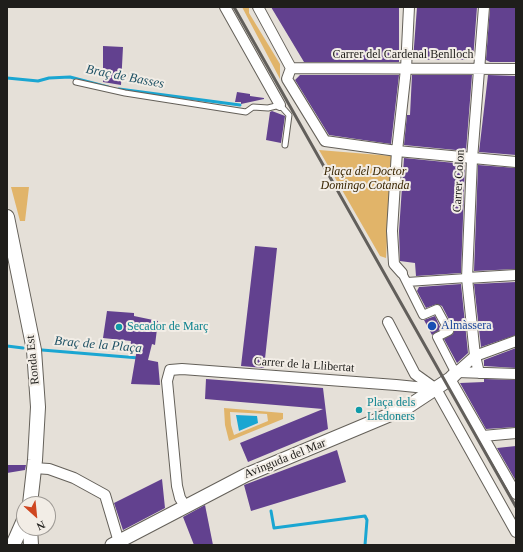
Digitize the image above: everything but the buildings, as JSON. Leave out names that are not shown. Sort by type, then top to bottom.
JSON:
[{"type":"main road","name":"Ronda Est","points":[[7,218],[34,350],[38,407],[31,496]]},
{"type":"street","points":[[225,7],[280,105]]},
{"type":"street","points":[[258,7],[291,68],[287,79],[325,141],[472,159],[516,162]]},
{"type":"street","points":[[409,7],[406,69],[397,150],[392,230],[394,264],[405,278],[423,314],[437,309],[449,331],[437,337],[483,436],[516,494]]},
{"type":"street","name":"Carrer Colon","points":[[479,373],[475,356],[467,278],[472,159],[484,7]]},
{"type":"street","name":"Carrer del Cardenal Benlloch","points":[[291,68],[516,69]]},
{"type":"street","points":[[405,278],[467,278],[516,275]]},
{"type":"street","points":[[388,322],[415,374],[436,389],[516,532]]},
{"type":"street","points":[[454,375],[475,356],[516,341]]},
{"type":"street","name":"Carrer de la Llibertat","points":[[185,506],[180,498],[177,486],[166,380],[170,370],[182,369],[396,384],[436,389]]},
{"type":"street","points":[[454,375],[479,373],[516,374]]},
{"type":"street","name":"Avinguda del Mar","points":[[115,544],[246,475],[406,408],[436,389],[454,375]]},
{"type":"street","points":[[483,436],[516,433]]},
{"type":"street","points":[[34,468],[49,469],[68,476],[105,495],[115,544]]},
{"type":"lane","points":[[76,82],[125,93],[246,112],[253,107],[268,108],[280,105],[289,116],[285,145]]},
{"type":"green space","points":[[242,7],[249,7],[249,13],[280,64],[280,79]]},
{"type":"green space","name":"Plaça del Doctor Domingo Cotanda","points":[[319,150],[392,156],[386,258],[380,256]]},
{"type":"green space","points":[[11,187],[29,187],[25,221],[20,221]]},
{"type":"green space","points":[[224,408],[283,413],[283,419],[229,441],[225,425]],"holes":[[[230,412],[267,414],[268,421],[234,435],[231,425]]]},
{"type":"water","points":[[236,415],[257,416],[258,423],[239,431]]},
{"type":"waterway","name":"Braç de Basses","points":[[7,78],[38,81],[49,78],[70,77],[108,87]]},
{"type":"waterway","name":"Braç de Basses","points":[[119,89],[240,105]]},
{"type":"waterway","name":"Braç de la Plaça","points":[[7,346],[23,348]]},
{"type":"waterway","name":"Braç de la Plaça","points":[[42,350],[139,358]]},
{"type":"waterway","points":[[271,511],[274,528],[365,516],[367,520],[365,545]]},
{"type":"railway","points":[[234,7],[516,507]]},
{"type":"place","name":"Almàssera","points":[[432,326]]},
{"type":"place","name":"Secador de Març","points":[[119,327]]},
{"type":"place","name":"Plaça dels Lledoners","points":[[359,410]]}]
